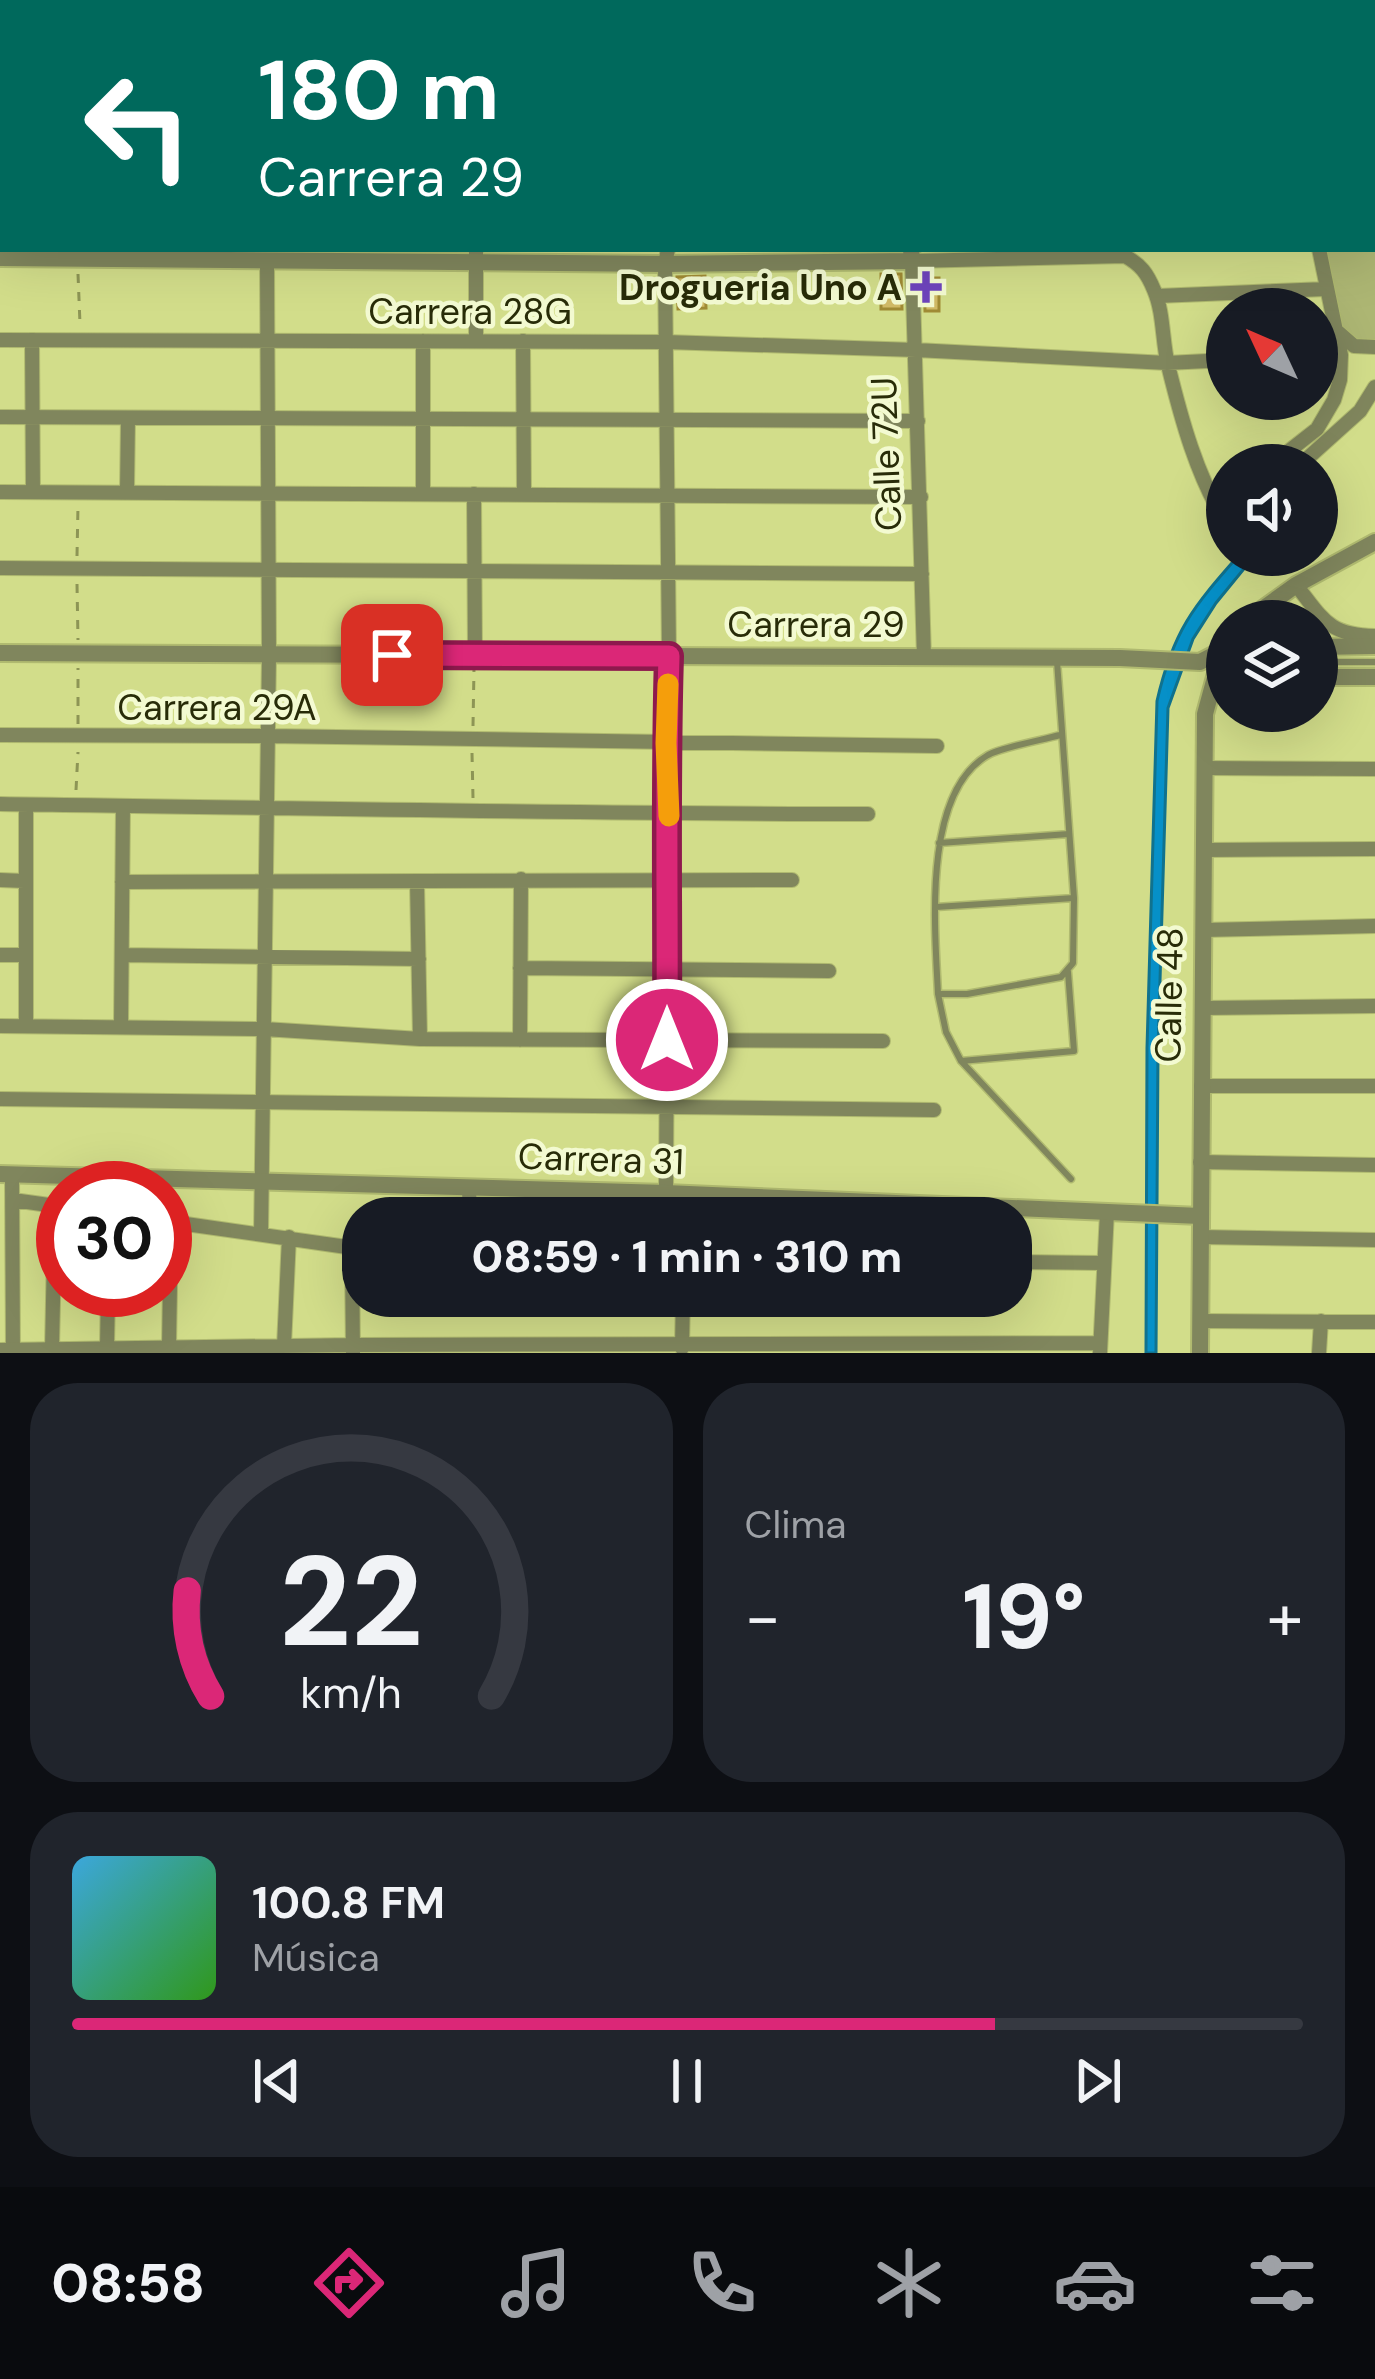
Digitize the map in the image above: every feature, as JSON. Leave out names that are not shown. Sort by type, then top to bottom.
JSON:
[{"type":"street","points":[[0,258],[1124,252],[1142,266],[1157,296],[1168,363],[1191,445],[1206,473]]},
{"type":"street","points":[[1319,252],[1326,288]]},
{"type":"street","name":"Calle 72U","points":[[912,255],[924,657]]},
{"type":"street","points":[[257,256],[268,341],[269,493],[261,1234]]},
{"type":"street","points":[[475,256],[476,341]]},
{"type":"street","points":[[666,256],[666,1197]]},
{"type":"street","points":[[1157,296],[1206,294]]},
{"type":"street","points":[[1338,332],[1354,346],[1375,347]]},
{"type":"street","name":"Carrera 28G","points":[[0,340],[666,342],[1206,361]]},
{"type":"street","points":[[32,340],[33,492]]},
{"type":"street","points":[[423,341],[423,493]]},
{"type":"street","points":[[523,341],[524,494]]},
{"type":"street","points":[[1297,444],[1317,429],[1334,400],[1340,380],[1338,343]]},
{"type":"street","points":[[1323,444],[1360,411],[1375,387]]},
{"type":"street","points":[[0,417],[918,421]]},
{"type":"street","points":[[127,493],[128,418]]},
{"type":"street","points":[[0,491],[921,497]]},
{"type":"street","points":[[474,494],[475,656]]},
{"type":"street","points":[[1275,600],[1366,552],[1375,542]]},
{"type":"street","points":[[0,568],[922,574]]},
{"type":"street","points":[[1296,585],[1335,630],[1375,636]]},
{"type":"street","points":[[1338,647],[1375,646]]},
{"type":"street","name":"Carrera 29","points":[[0,653],[1206,660]]},
{"type":"street","points":[[1338,677],[1375,677]]},
{"type":"street","name":"Calle 48","points":[[1200,1353],[1199,1237],[1190,1215],[1200,1162],[1206,710]]},
{"type":"street","name":"Carrera 29A","points":[[0,736],[937,746]]},
{"type":"street","points":[[1204,768],[1375,769]]},
{"type":"street","points":[[0,804],[868,814]]},
{"type":"street","points":[[26,805],[26,1026]]},
{"type":"street","points":[[121,1027],[123,806]]},
{"type":"street","points":[[1203,850],[1375,849]]},
{"type":"street","points":[[520,1040],[521,879]]},
{"type":"street","points":[[0,880],[24,880]]},
{"type":"street","points":[[122,882],[792,880]]},
{"type":"street","points":[[417,881],[420,1039]]},
{"type":"street","points":[[1203,930],[1375,926]]},
{"type":"street","points":[[0,955],[24,955]]},
{"type":"street","points":[[122,955],[419,959]]},
{"type":"street","points":[[520,968],[829,971]]},
{"type":"street","points":[[1202,1008],[1375,1006]]},
{"type":"street","points":[[0,1026],[265,1029],[420,1039],[883,1041]]},
{"type":"street","points":[[1201,1086],[1375,1086]]},
{"type":"street","points":[[0,1099],[934,1110]]},
{"type":"street","points":[[1200,1162],[1375,1165]]},
{"type":"street","points":[[6,1175],[13,1200],[6,1289],[9,1351],[284,1346],[1100,1348],[1103,1263],[1113,1213]]},
{"type":"street","name":"Carrera 31","points":[[6,1175],[714,1197]]},
{"type":"street","points":[[470,1188],[470,1197]]},
{"type":"street","points":[[13,1200],[36,1204]]},
{"type":"street","name":"Carrera 31","points":[[1032,1212],[1190,1215]]},
{"type":"street","points":[[192,1224],[342,1251]]},
{"type":"street","points":[[1199,1237],[1375,1240]]},
{"type":"street","points":[[284,1346],[289,1238]]},
{"type":"street","points":[[1032,1262],[1103,1263]]},
{"type":"street","points":[[52,1349],[54,1317]]},
{"type":"street","points":[[107,1348],[108,1317]]},
{"type":"street","points":[[170,1317],[170,1348]]},
{"type":"street","points":[[352,1349],[353,1317]]},
{"type":"street","points":[[682,1317],[682,1349]]},
{"type":"street","points":[[1201,1321],[1375,1322]]},
{"type":"street","points":[[1319,1353],[1321,1322]]},
{"type":"lane","points":[[938,994],[1022,986],[1061,977],[1073,963],[1074,898],[1057,658]]},
{"type":"lane","points":[[1338,662],[1375,662]]},
{"type":"lane","points":[[1060,736],[988,755],[959,782],[949,802],[939,843],[938,994],[946,1032],[961,1061],[1071,1179]]},
{"type":"lane","points":[[939,843],[1070,835]]},
{"type":"lane","points":[[936,907],[1074,898]]},
{"type":"lane","points":[[961,1061],[1074,1051],[1068,972]]},
{"type":"path","points":[[74,256],[80,340]]},
{"type":"green space","points":[[1320,252],[1375,252],[1375,347],[1343,339],[1338,288],[1329,288]]},
{"type":"water","points":[[1221,576],[1238,576],[1218,600],[1206,600],[1206,619],[1193,639],[1168,708],[1158,1049],[1156,1353],[1146,1353],[1147,1048],[1157,701],[1170,656]]},
{"type":"building","points":[[881,274],[901,274],[902,309],[881,309]]},
{"type":"building","points":[[705,276],[706,308],[678,309],[677,277]]},
{"type":"building","points":[[924,278],[939,278],[939,311],[925,311]]},
{"type":"slow traffic","points":[[668,684],[669,816]]},
{"type":"place","name":"Drogueria Uno A","points":[[926,287]]},
{"type":"route","points":[[392,655],[669,656],[667,1040]]}]
